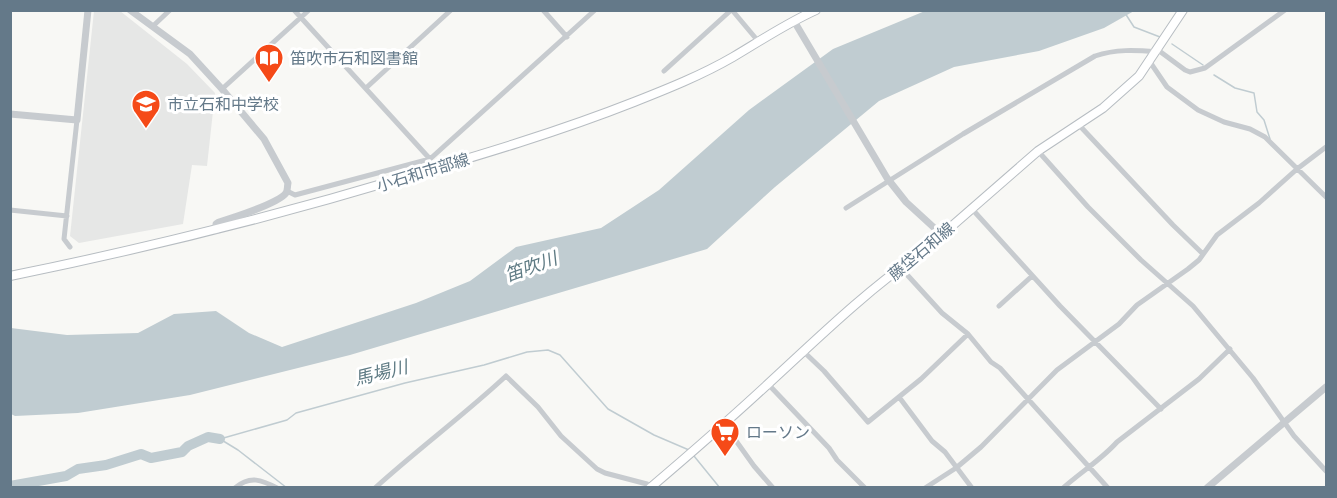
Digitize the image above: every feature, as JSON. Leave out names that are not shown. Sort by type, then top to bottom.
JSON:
[{"type":"main road","name":"小石和市部線","points":[[10,276],[143,248],[318,204],[575,124],[714,67],[816,10]]},
{"type":"main road","name":"藤垈石和線","points":[[650,488],[803,351],[900,267],[921,253],[1038,151],[1103,108],[1150,62],[1181,14]]},
{"type":"street","points":[[70,247],[64,239],[88,10]]},
{"type":"street","points":[[130,10],[189,54],[222,89],[264,139],[288,183],[287,191],[281,197],[239,216],[219,222],[216,224],[216,230]]},
{"type":"street","points":[[153,26],[170,10]]},
{"type":"street","points":[[294,10],[430,159]]},
{"type":"street","points":[[222,89],[309,10]]},
{"type":"street","points":[[366,88],[451,10]]},
{"type":"street","points":[[543,10],[567,37]]},
{"type":"street","points":[[287,191],[295,195],[430,159],[595,10]]},
{"type":"street","points":[[846,208],[963,134],[1095,56],[1124,50],[1158,50],[1190,72],[1204,68],[1285,10]]},
{"type":"street","points":[[664,71],[730,11],[758,41]]},
{"type":"street","points":[[794,21],[888,180],[906,202],[942,235]]},
{"type":"street","points":[[1150,62],[1167,87],[1198,110],[1224,122],[1250,129],[1265,137],[1326,197]]},
{"type":"street","points":[[10,114],[77,120]]},
{"type":"street","points":[[1079,125],[1203,254]]},
{"type":"street","points":[[925,488],[956,468],[1001,428],[1057,370],[1095,343],[1137,305],[1168,285],[1203,254],[1217,235],[1326,147]]},
{"type":"street","points":[[1038,151],[1088,207],[1192,306],[1253,378],[1283,423],[1326,471]]},
{"type":"street","points":[[972,208],[1032,276],[1161,409]]},
{"type":"street","points":[[10,210],[67,216]]},
{"type":"street","points":[[900,267],[942,313],[968,334],[991,362],[1000,368],[1108,488]]},
{"type":"street","points":[[999,306],[1032,276]]},
{"type":"street","points":[[803,351],[824,371],[868,422],[921,379],[968,334]]},
{"type":"street","points":[[1063,488],[1088,466],[1107,454],[1117,442],[1199,379],[1230,350]]},
{"type":"street","points":[[375,488],[506,376],[538,407],[561,436],[597,469],[647,484],[650,488]]},
{"type":"street","points":[[768,384],[865,488]]},
{"type":"street","points":[[1207,488],[1326,387]]},
{"type":"street","points":[[899,397],[972,488]]},
{"type":"street","points":[[724,423],[754,466],[773,488]]},
{"type":"street","points":[[235,488],[242,482],[256,479],[277,488]]},
{"type":"street","points":[[381,482],[385,488]]},
{"type":"shaded area","name":"市立石和中学校","points":[[94,11],[120,11],[187,64],[215,93],[207,166],[192,165],[183,224],[79,243],[70,236]]},
{"type":"water","name":"笛吹川","points":[[925,11],[1134,11],[1104,28],[1039,51],[954,67],[879,101],[775,187],[707,249],[350,355],[190,395],[78,413],[15,416],[11,414],[11,328],[67,335],[138,333],[174,314],[216,311],[249,333],[282,347],[416,303],[470,281],[516,247],[601,228],[659,190],[749,110],[833,49]]},
{"type":"waterway","points":[[1123,10],[1134,27],[1160,37]]},
{"type":"waterway","points":[[1172,44],[1203,65]]},
{"type":"waterway","points":[[1214,75],[1235,88],[1254,93],[1257,112],[1264,120],[1270,139]]},
{"type":"waterway","name":"馬場川","points":[[220,439],[287,420],[296,413],[405,383],[484,365],[527,352],[548,350],[560,355],[608,409],[654,435],[689,450]]},
{"type":"waterway","name":"馬場川","points":[[10,486],[66,476],[78,469],[106,465],[141,454],[151,458],[182,452],[188,446],[208,437],[220,439]]},
{"type":"waterway","points":[[220,439],[287,488]]},
{"type":"waterway","name":"馬場川","points":[[694,456],[720,488]]},
{"type":"place","name":"笛吹市石和図書館","points":[[269,84]]},
{"type":"place","name":"市立石和中学校","points":[[146,130]]},
{"type":"place","name":"ローソン","points":[[725,458]]}]
